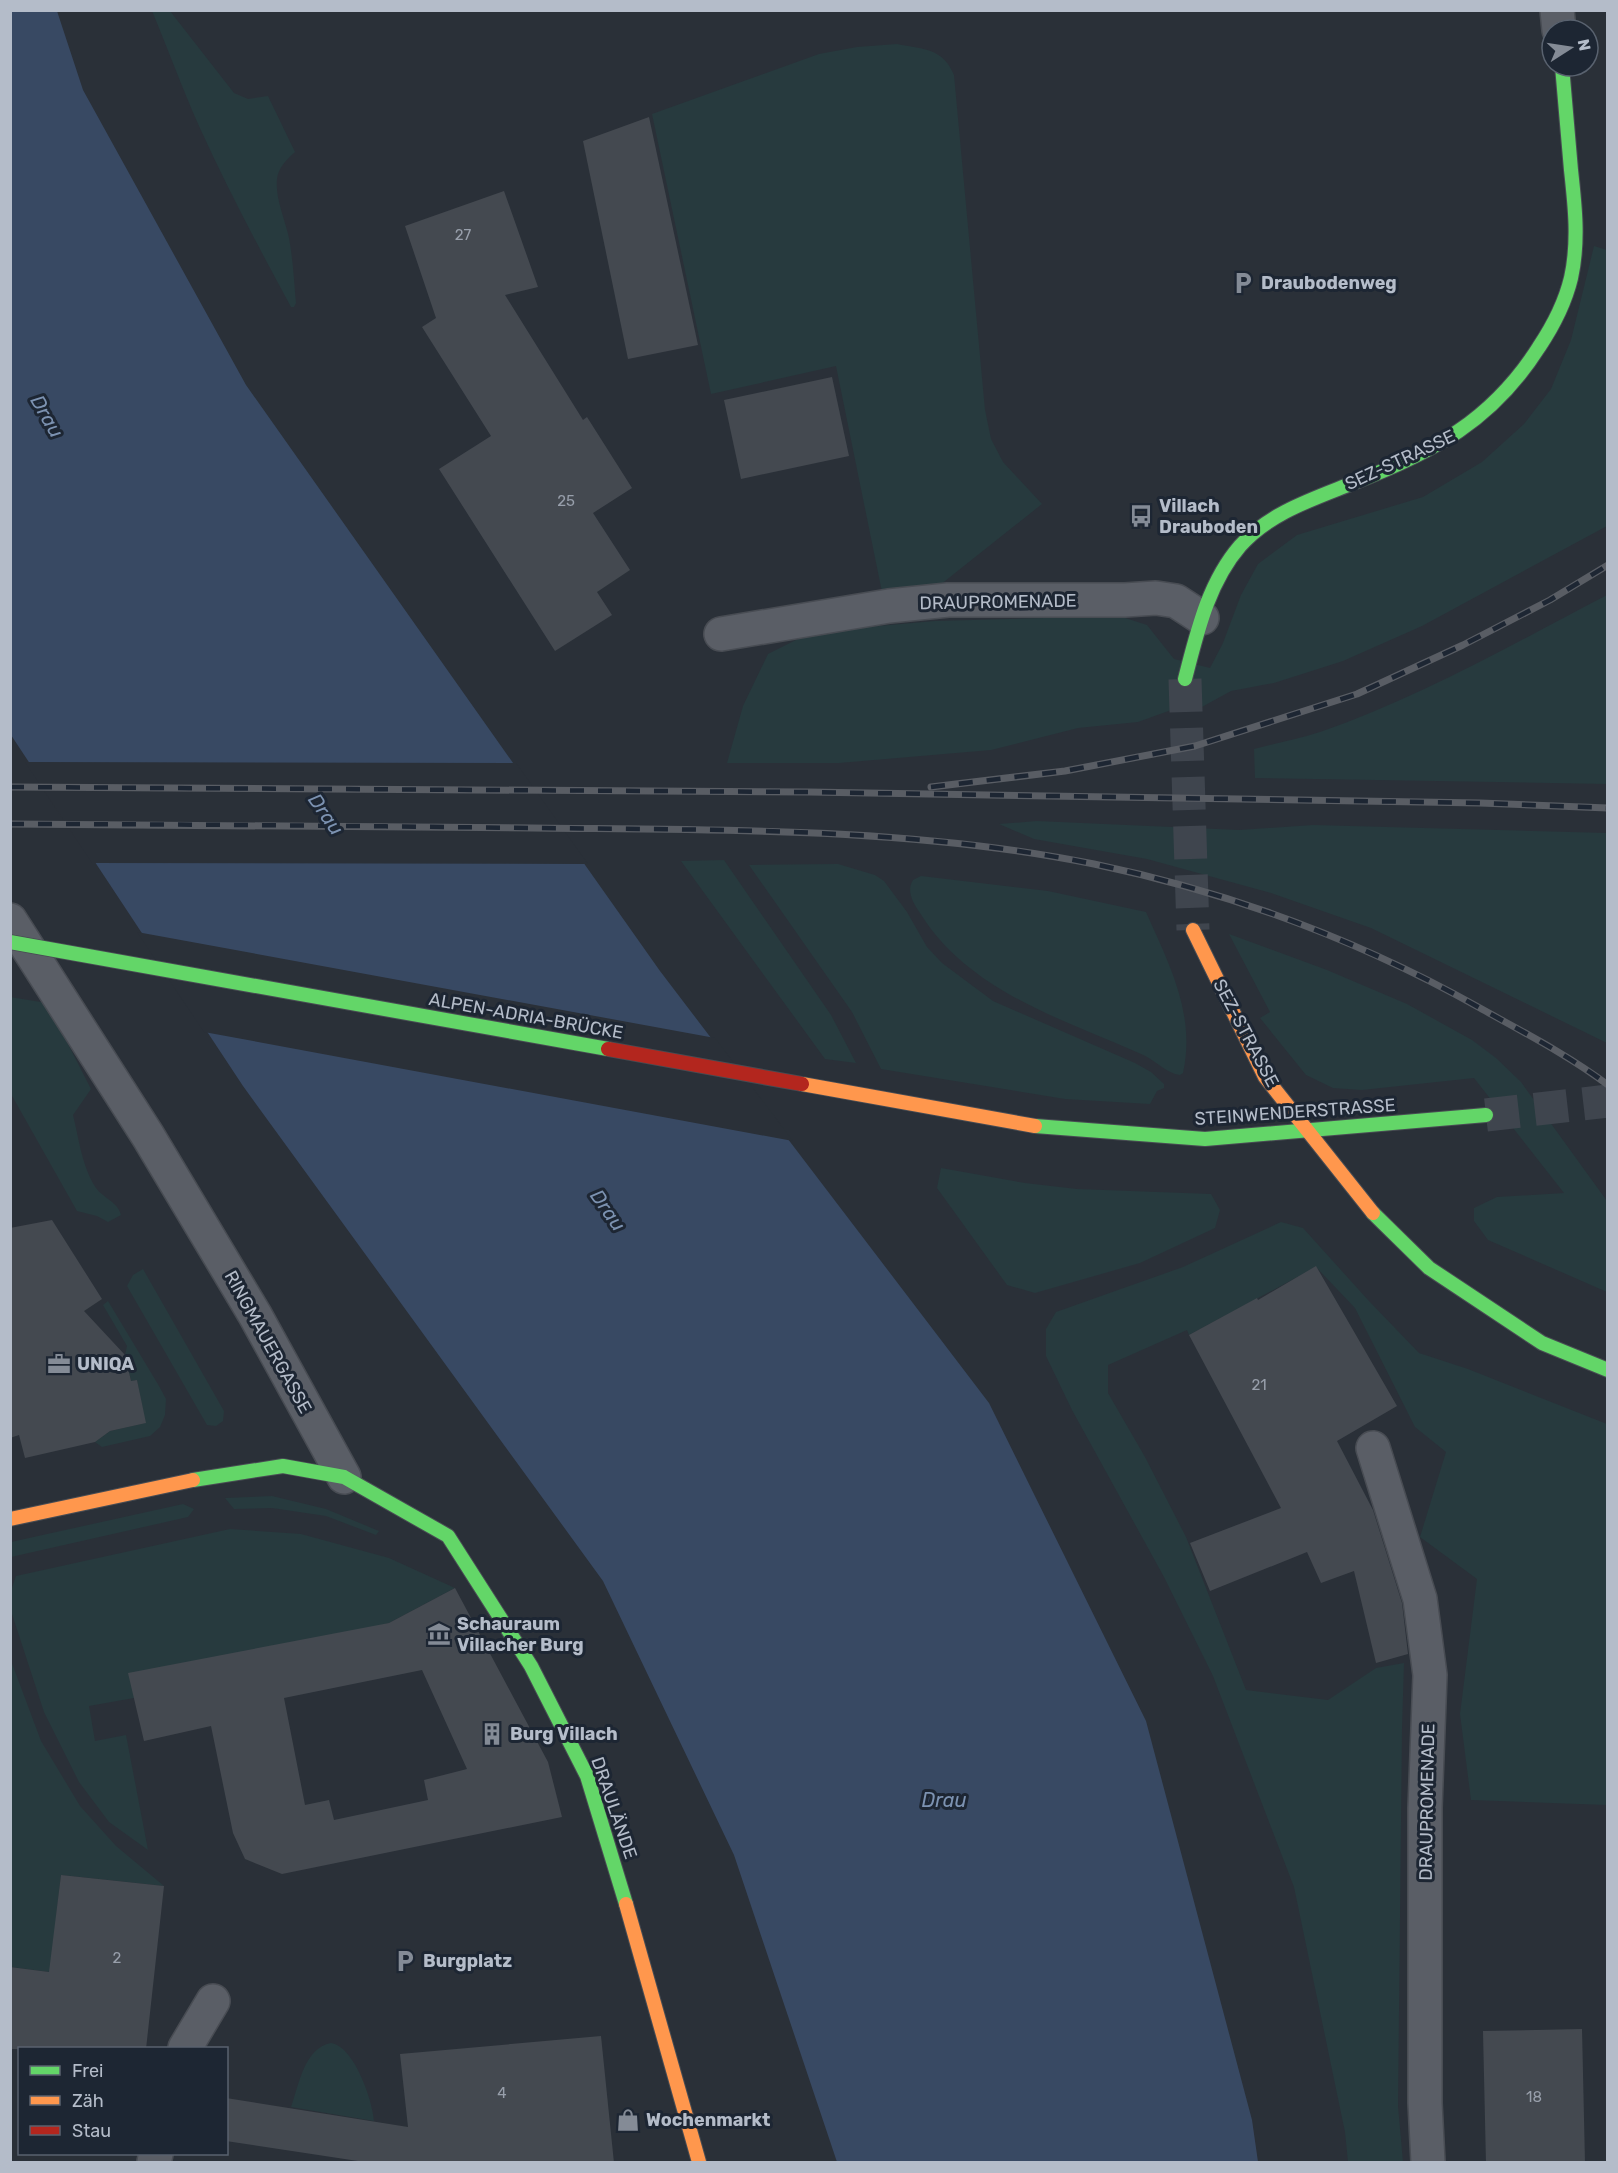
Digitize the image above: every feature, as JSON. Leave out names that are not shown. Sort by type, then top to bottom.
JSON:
[{"type":"street","name":"SEZ-STRASSE","points":[[1185,679],[1202,618],[1230,558],[1264,524],[1292,507],[1444,442],[1468,427],[1505,395],[1534,359],[1557,317],[1571,279],[1575,257],[1575,207],[1563,78]]},
{"type":"street","name":"DRAUPROMENADE","points":[[721,634],[889,606],[948,600],[1156,598],[1176,601],[1202,618]]},
{"type":"street","name":"RINGMAUERGASSE","points":[[10,920],[148,1136],[255,1315],[344,1477]]},
{"type":"street","name":"SEZ-STRASSE","points":[[1193,930],[1265,1077],[1364,1204],[1429,1268],[1542,1343],[1608,1370]]},
{"type":"street","name":"ALPEN-ADRIA-BRÜCKE","points":[[10,942],[1035,1126]]},
{"type":"street","name":"STEINWENDERSTRASSE","points":[[1035,1126],[1205,1139],[1486,1115]]},
{"type":"street","name":"DRAUPROMENADE","points":[[1373,1448],[1420,1599],[1430,1675],[1425,1809],[1425,2103],[1428,2163]]},
{"type":"street","points":[[10,1519],[204,1478],[283,1466],[344,1477]]},
{"type":"street","name":"DRAULÄNDE","points":[[344,1477],[448,1536],[531,1666],[587,1776],[646,1970],[699,2163]]},
{"type":"street","points":[[186,2047],[213,2001]]},
{"type":"green space","points":[[152,11],[170,11],[234,93],[248,99],[268,96],[295,152],[281,167],[277,186],[290,246],[296,303],[294,307],[291,307],[221,172],[193,112]]},
{"type":"green space","points":[[897,44],[931,51],[944,59],[954,75],[985,410],[991,439],[1003,462],[1042,504],[940,585],[882,592],[836,366],[711,394],[652,114],[819,54],[857,47]]},
{"type":"green space","points":[[1594,246],[1607,250],[1607,526],[1422,626],[1343,661],[1274,683],[1231,691],[1200,708],[1174,709],[1138,722],[1078,728],[991,750],[839,763],[727,763],[743,706],[768,654],[804,636],[935,621],[1119,616],[1147,625],[1174,659],[1210,668],[1223,643],[1241,595],[1258,564],[1297,535],[1423,497],[1482,462],[1524,424],[1551,389],[1571,340]]},
{"type":"green space","points":[[1607,595],[1607,784],[1255,778],[1254,749],[1320,732],[1394,703],[1466,669]]},
{"type":"green space","points":[[1037,821],[1239,830],[1313,825],[1607,833],[1607,1043],[1371,928],[1271,893],[1147,859],[1034,839],[999,824]]},
{"type":"green space","points":[[724,860],[831,1015],[856,1063],[825,1059],[681,861]]},
{"type":"green space","points":[[838,864],[875,875],[884,881],[907,912],[927,947],[942,963],[993,1001],[1135,1063],[1151,1072],[1164,1084],[1164,1088],[1157,1091],[1150,1104],[1065,1099],[881,1069],[852,1012],[749,865]]},
{"type":"green space","points":[[921,876],[1048,891],[1146,912],[1171,970],[1183,1010],[1186,1051],[1183,1073],[1180,1075],[1170,1072],[1146,1056],[1049,1015],[990,983],[940,940],[920,913],[913,901],[910,888],[913,880]]},
{"type":"green space","points":[[1229,934],[1327,970],[1407,1004],[1472,1040],[1496,1058],[1521,1082],[1607,1201],[1607,1292],[1488,1240],[1474,1221],[1474,1208],[1497,1197],[1564,1193],[1474,1078],[1362,1090],[1333,1088],[1306,1075],[1260,1018],[1270,1012]]},
{"type":"green space","points":[[10,997],[47,1003],[91,1089],[73,1115],[91,1180],[99,1191],[114,1203],[121,1215],[108,1222],[97,1216],[77,1211],[11,1094]]},
{"type":"green space","points":[[941,1168],[1025,1183],[1077,1189],[1211,1194],[1220,1210],[1215,1228],[1140,1263],[1035,1293],[1007,1285],[937,1188]]},
{"type":"green space","points":[[1281,1222],[1303,1228],[1419,1353],[1468,1369],[1607,1424],[1607,1805],[1471,1800],[1460,1714],[1477,1579],[1420,1537],[1446,1452],[1415,1427],[1355,1308],[1316,1267],[1189,1335],[1187,1330],[1108,1365],[1108,1393],[1145,1457],[1186,1537],[1246,1690],[1328,1700],[1376,1668],[1404,1663],[1398,2106],[1403,2162],[1348,2162],[1345,2132],[1294,1887],[1213,1676],[1164,1577],[1072,1410],[1046,1356],[1046,1329],[1056,1312],[1183,1267]]},
{"type":"green space","points":[[143,1269],[224,1411],[223,1421],[216,1426],[207,1425],[127,1286],[133,1275]]},
{"type":"green space","points":[[108,1301],[166,1399],[165,1415],[160,1427],[150,1436],[102,1447],[95,1442],[110,1431],[145,1423],[137,1380],[131,1381],[125,1355],[127,1346],[103,1305]]},
{"type":"green space","points":[[272,1496],[326,1509],[379,1531],[376,1535],[326,1516],[272,1508],[234,1509],[225,1498]]},
{"type":"green space","points":[[183,1504],[194,1509],[188,1517],[11,1557],[11,1542]]},
{"type":"green space","points":[[230,1529],[301,1534],[389,1558],[455,1588],[389,1623],[134,1698],[89,1706],[95,1741],[126,1735],[148,1850],[109,1822],[79,1782],[44,1712],[11,1611],[11,1591],[16,1576]]},
{"type":"green space","points":[[10,1658],[41,1741],[80,1806],[116,1846],[164,1886],[61,1875],[56,1918],[65,1974],[11,1967]]},
{"type":"green space","points":[[331,2043],[339,2046],[347,2054],[361,2076],[374,2121],[291,2107],[300,2078],[314,2052]]},
{"type":"water","name":"Drau","points":[[10,11],[57,11],[83,90],[246,385],[660,971],[989,1403],[1146,1721],[1252,2120],[1258,2162],[837,2162],[734,1855],[603,1581],[243,1086],[11,735]]},
{"type":"pier","points":[[25,762],[516,763],[588,864],[92,863]]},
{"type":"pier","points":[[137,932],[715,1038],[793,1141],[204,1032]]},
{"type":"building","points":[[649,117],[698,345],[628,359],[583,141]]},
{"type":"building","points":[[504,191],[538,287],[505,295],[583,420],[587,417],[632,488],[593,513],[630,570],[597,592],[612,615],[555,651],[439,469],[491,436],[422,327],[436,318],[405,226]]},
{"type":"building","points":[[832,377],[849,456],[741,479],[724,400]]},
{"type":"building","points":[[52,1220],[102,1299],[84,1311],[125,1355],[131,1381],[137,1380],[146,1423],[110,1431],[95,1442],[25,1458],[19,1435],[10,1438],[10,1228]]},
{"type":"building","points":[[1316,1266],[1397,1406],[1337,1441],[1373,1510],[1402,1603],[1408,1654],[1376,1663],[1354,1571],[1321,1583],[1307,1552],[1210,1591],[1190,1543],[1281,1508],[1189,1335],[1257,1298],[1258,1300]]},
{"type":"building","name":"Burg Villach","points":[[455,1588],[548,1762],[562,1817],[282,1874],[245,1859],[233,1833],[211,1726],[144,1741],[128,1673],[389,1623]],"holes":[[[422,1670],[467,1769],[424,1780],[428,1800],[334,1820],[329,1800],[305,1805],[284,1698]]]},
{"type":"building","points":[[61,1875],[164,1886],[146,2047],[18,2047],[18,2049],[10,2049],[10,1967],[49,1972]]},
{"type":"building","points":[[1582,2029],[1585,2163],[1486,2163],[1483,2031]]},
{"type":"building","points":[[601,2036],[614,2163],[371,2163],[228,2141],[228,2098],[408,2127],[400,2054]]},
{"type":"tunnel","points":[[1185,679],[1193,930]]},
{"type":"tunnel","points":[[1486,1115],[1608,1101]]},
{"type":"railway","points":[[931,787],[1065,771],[1195,746],[1357,694],[1463,645],[1550,600],[1608,565]]},
{"type":"railway","points":[[10,787],[809,792],[1480,803],[1608,808]]},
{"type":"railway","points":[[10,824],[673,829],[885,837],[1025,852],[1144,875],[1244,904],[1340,940],[1434,983],[1529,1035],[1608,1085]]},
{"type":"traffic: fast","points":[[1185,679],[1199,626],[1212,592],[1229,560],[1252,534],[1264,524],[1292,508],[1409,459],[1458,431],[1501,395],[1521,373],[1544,339],[1558,314],[1571,278],[1576,238],[1563,78]]},
{"type":"traffic: fast","points":[[10,942],[608,1049]]},
{"type":"traffic: fast","points":[[1035,1126],[1205,1139],[1486,1115]]},
{"type":"traffic: fast","points":[[1373,1213],[1429,1268],[1542,1343],[1608,1370]]},
{"type":"traffic: fast","points":[[193,1480],[283,1466],[344,1477],[448,1536],[531,1666],[587,1776],[626,1904]]},
{"type":"traffic: slow","points":[[1193,930],[1265,1077],[1373,1213]]},
{"type":"traffic: slow","points":[[802,1084],[1035,1126]]},
{"type":"traffic: slow","points":[[10,1519],[193,1480]]},
{"type":"traffic: slow","points":[[626,1904],[699,2162]]},
{"type":"traffic: jam","points":[[608,1049],[802,1084]]},
{"type":"place","name":"Draubodenweg","points":[[1243,283]]},
{"type":"place","name":"Villach Drauboden","points":[[1141,516]]},
{"type":"place","name":"UNIQA","points":[[59,1364]]},
{"type":"place","name":"Schauraum Villacher Burg","points":[[439,1634]]},
{"type":"place","name":"Burg Villach","points":[[492,1734]]},
{"type":"place","name":"Burgplatz","points":[[405,1961]]},
{"type":"place","name":"Wochenmarkt","points":[[628,2120]]}]
